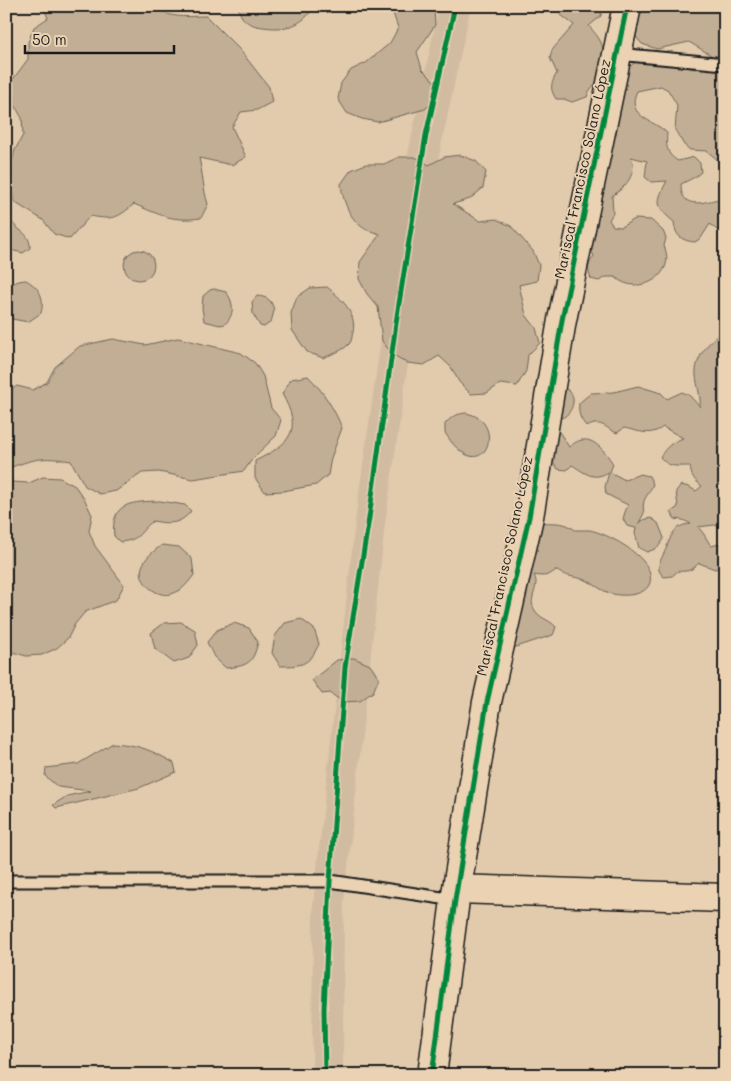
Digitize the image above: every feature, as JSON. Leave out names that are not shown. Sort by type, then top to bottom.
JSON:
[{"type":"street","name":"Mariscal Francisco Solano López","points":[[432,1075],[456,895],[487,702],[529,516],[562,320],[627,6]]},
{"type":"street","points":[[456,895],[725,898]]},
{"type":"lane","points":[[617,54],[725,64]]},
{"type":"lane","points":[[6,881],[330,881],[456,895]]},
{"type":"shaded area","points":[[43,6],[156,6],[166,13],[173,15],[186,17],[206,16],[240,50],[269,87],[272,102],[257,110],[241,112],[232,127],[246,157],[232,165],[199,158],[208,204],[201,218],[174,218],[134,204],[123,213],[114,217],[90,216],[70,239],[54,234],[43,220],[14,202],[11,185],[7,183],[15,150],[23,135],[22,118],[14,104],[8,86],[28,59],[28,42],[34,27],[48,18]]},
{"type":"shaded area","points":[[238,6],[314,6],[310,13],[299,23],[292,26],[271,28],[249,23],[242,17]]},
{"type":"shaded area","points":[[387,6],[434,6],[435,25],[417,52],[422,69],[434,81],[438,97],[425,109],[378,122],[362,119],[347,113],[338,99],[341,83],[351,70],[366,63],[390,43],[398,28],[393,13]]},
{"type":"shaded area","points":[[439,6],[471,6],[436,170],[385,524],[344,904],[343,1075],[312,1075],[313,904],[355,521],[406,163]]},
{"type":"shaded area","points":[[555,6],[603,6],[601,16],[589,26],[600,40],[603,49],[604,59],[601,78],[590,90],[587,97],[572,102],[556,99],[552,89],[552,83],[557,73],[550,58],[552,50],[574,25],[561,15]]},
{"type":"shaded area","points":[[632,6],[725,6],[725,60],[719,60],[689,42],[657,49],[642,44],[631,31]]},
{"type":"shaded area","points":[[640,58],[682,62],[687,67],[695,69],[702,64],[725,67],[725,166],[707,151],[690,150],[684,145],[675,130],[677,105],[668,90],[661,86],[637,91],[634,100],[635,107],[642,116],[667,133],[667,146],[671,156],[678,161],[694,157],[700,163],[701,172],[681,184],[685,199],[697,203],[725,197],[725,225],[717,230],[710,224],[701,238],[695,242],[680,237],[674,222],[659,204],[667,181],[651,182],[645,177],[647,161],[631,157],[633,163],[632,174],[626,184],[612,196],[613,213],[609,220],[613,226],[621,227],[635,219],[651,220],[663,231],[666,238],[664,246],[667,257],[661,274],[644,284],[634,285],[624,283],[615,277],[606,277],[599,281],[591,279],[589,267],[594,256],[587,241],[628,68]]},
{"type":"shaded area","points":[[460,155],[476,161],[486,172],[483,188],[470,199],[453,204],[480,221],[496,219],[511,226],[533,251],[539,265],[537,281],[519,285],[526,315],[536,328],[540,343],[528,355],[526,371],[517,386],[500,384],[487,393],[471,394],[459,382],[451,367],[439,356],[424,365],[407,363],[392,354],[382,341],[378,307],[367,294],[359,279],[360,262],[380,234],[365,229],[351,215],[343,197],[341,184],[351,170],[366,164],[384,164],[399,157],[415,157],[429,165],[444,157]]},
{"type":"shaded area","points":[[6,207],[11,209],[10,216],[12,222],[27,236],[29,241],[30,248],[23,253],[6,249]]},
{"type":"shaded area","points":[[139,250],[150,254],[154,265],[150,276],[139,280],[128,276],[124,265],[128,254]]},
{"type":"shaded area","points":[[26,280],[35,286],[42,298],[41,313],[28,322],[12,319],[6,299],[8,288],[12,284]]},
{"type":"shaded area","points":[[327,287],[347,306],[354,325],[350,343],[341,350],[323,358],[307,352],[292,330],[291,313],[297,297],[310,288]]},
{"type":"shaded area","points":[[214,289],[226,292],[231,300],[232,313],[225,324],[220,325],[204,321],[203,296]]},
{"type":"shaded area","points":[[257,296],[269,300],[274,311],[271,322],[264,327],[260,326],[253,314],[252,302]]},
{"type":"shaded area","points":[[725,331],[725,535],[722,527],[714,525],[698,527],[711,546],[719,544],[725,546],[725,565],[715,569],[699,563],[690,570],[678,571],[672,576],[664,577],[659,571],[659,566],[672,535],[679,527],[691,524],[675,519],[671,512],[678,507],[676,491],[681,485],[696,491],[702,486],[693,478],[690,466],[670,465],[660,457],[670,445],[683,438],[663,427],[649,433],[624,428],[617,433],[599,424],[587,427],[580,416],[579,403],[591,393],[614,392],[638,386],[661,393],[667,399],[682,392],[689,395],[700,407],[696,369],[700,356],[719,334]]},
{"type":"shaded area","points":[[178,338],[241,353],[255,363],[263,376],[271,408],[281,420],[276,436],[253,458],[244,471],[193,479],[159,472],[142,473],[116,491],[100,494],[85,486],[71,461],[38,459],[6,469],[6,393],[17,386],[33,390],[47,382],[55,367],[80,346],[113,339],[145,345]]},
{"type":"shaded area","points":[[308,376],[328,400],[342,428],[331,458],[328,475],[316,485],[265,492],[255,478],[255,461],[277,448],[290,435],[292,418],[282,394],[291,379]]},
{"type":"shaded area","points":[[561,388],[572,394],[572,406],[565,417],[552,418]]},
{"type":"shaded area","points":[[466,413],[478,418],[485,426],[488,435],[488,444],[484,452],[477,456],[468,455],[457,448],[445,433],[445,424],[449,419]]},
{"type":"shaded area","points":[[553,427],[560,433],[569,447],[581,440],[588,440],[596,444],[613,464],[610,472],[625,480],[640,474],[649,476],[653,484],[644,501],[644,513],[638,525],[643,520],[651,518],[658,523],[664,538],[661,544],[647,552],[639,548],[635,533],[636,528],[627,526],[623,519],[628,505],[606,494],[605,487],[609,472],[594,476],[586,474],[572,465],[567,470],[558,469],[553,462],[545,461]]},
{"type":"shaded area","points":[[43,477],[60,478],[75,486],[85,500],[92,515],[89,531],[95,546],[124,585],[116,600],[85,612],[75,624],[68,638],[57,648],[42,655],[26,656],[10,651],[6,652],[6,486],[12,482],[29,483]]},
{"type":"shaded area","points":[[160,501],[185,505],[191,511],[187,516],[178,521],[164,523],[153,521],[140,534],[127,541],[120,542],[114,536],[116,516],[125,506],[133,503]]},
{"type":"shaded area","points":[[538,522],[562,524],[575,530],[590,530],[624,545],[645,564],[649,571],[649,586],[631,595],[615,595],[588,581],[556,570],[546,576],[534,575],[536,586],[532,602],[534,609],[556,627],[553,635],[507,650]]},
{"type":"shaded area","points":[[162,545],[179,547],[192,559],[194,575],[181,589],[166,595],[149,588],[141,573],[145,560]]},
{"type":"shaded area","points":[[301,619],[314,629],[319,644],[312,656],[304,663],[294,666],[280,666],[272,653],[275,636],[285,623]]},
{"type":"shaded area","points":[[181,622],[195,630],[198,645],[189,658],[174,663],[155,649],[151,633],[164,623]]},
{"type":"shaded area","points":[[234,623],[249,628],[258,642],[254,655],[248,662],[244,665],[226,668],[214,657],[207,642],[217,630]]},
{"type":"shaded area","points":[[354,658],[370,665],[379,678],[373,692],[360,701],[343,702],[330,693],[322,694],[312,680],[337,660]]},
{"type":"shaded area","points":[[113,743],[131,745],[152,751],[174,763],[176,772],[139,788],[56,808],[53,805],[67,796],[91,791],[58,787],[45,776],[46,768],[78,764]]},
{"type":"cycle path","points":[[325,1075],[324,1009],[330,881],[345,667],[426,135],[455,6]]},
{"type":"cycle path","points":[[432,1075],[455,900],[487,702],[529,517],[562,320],[627,6]]}]
